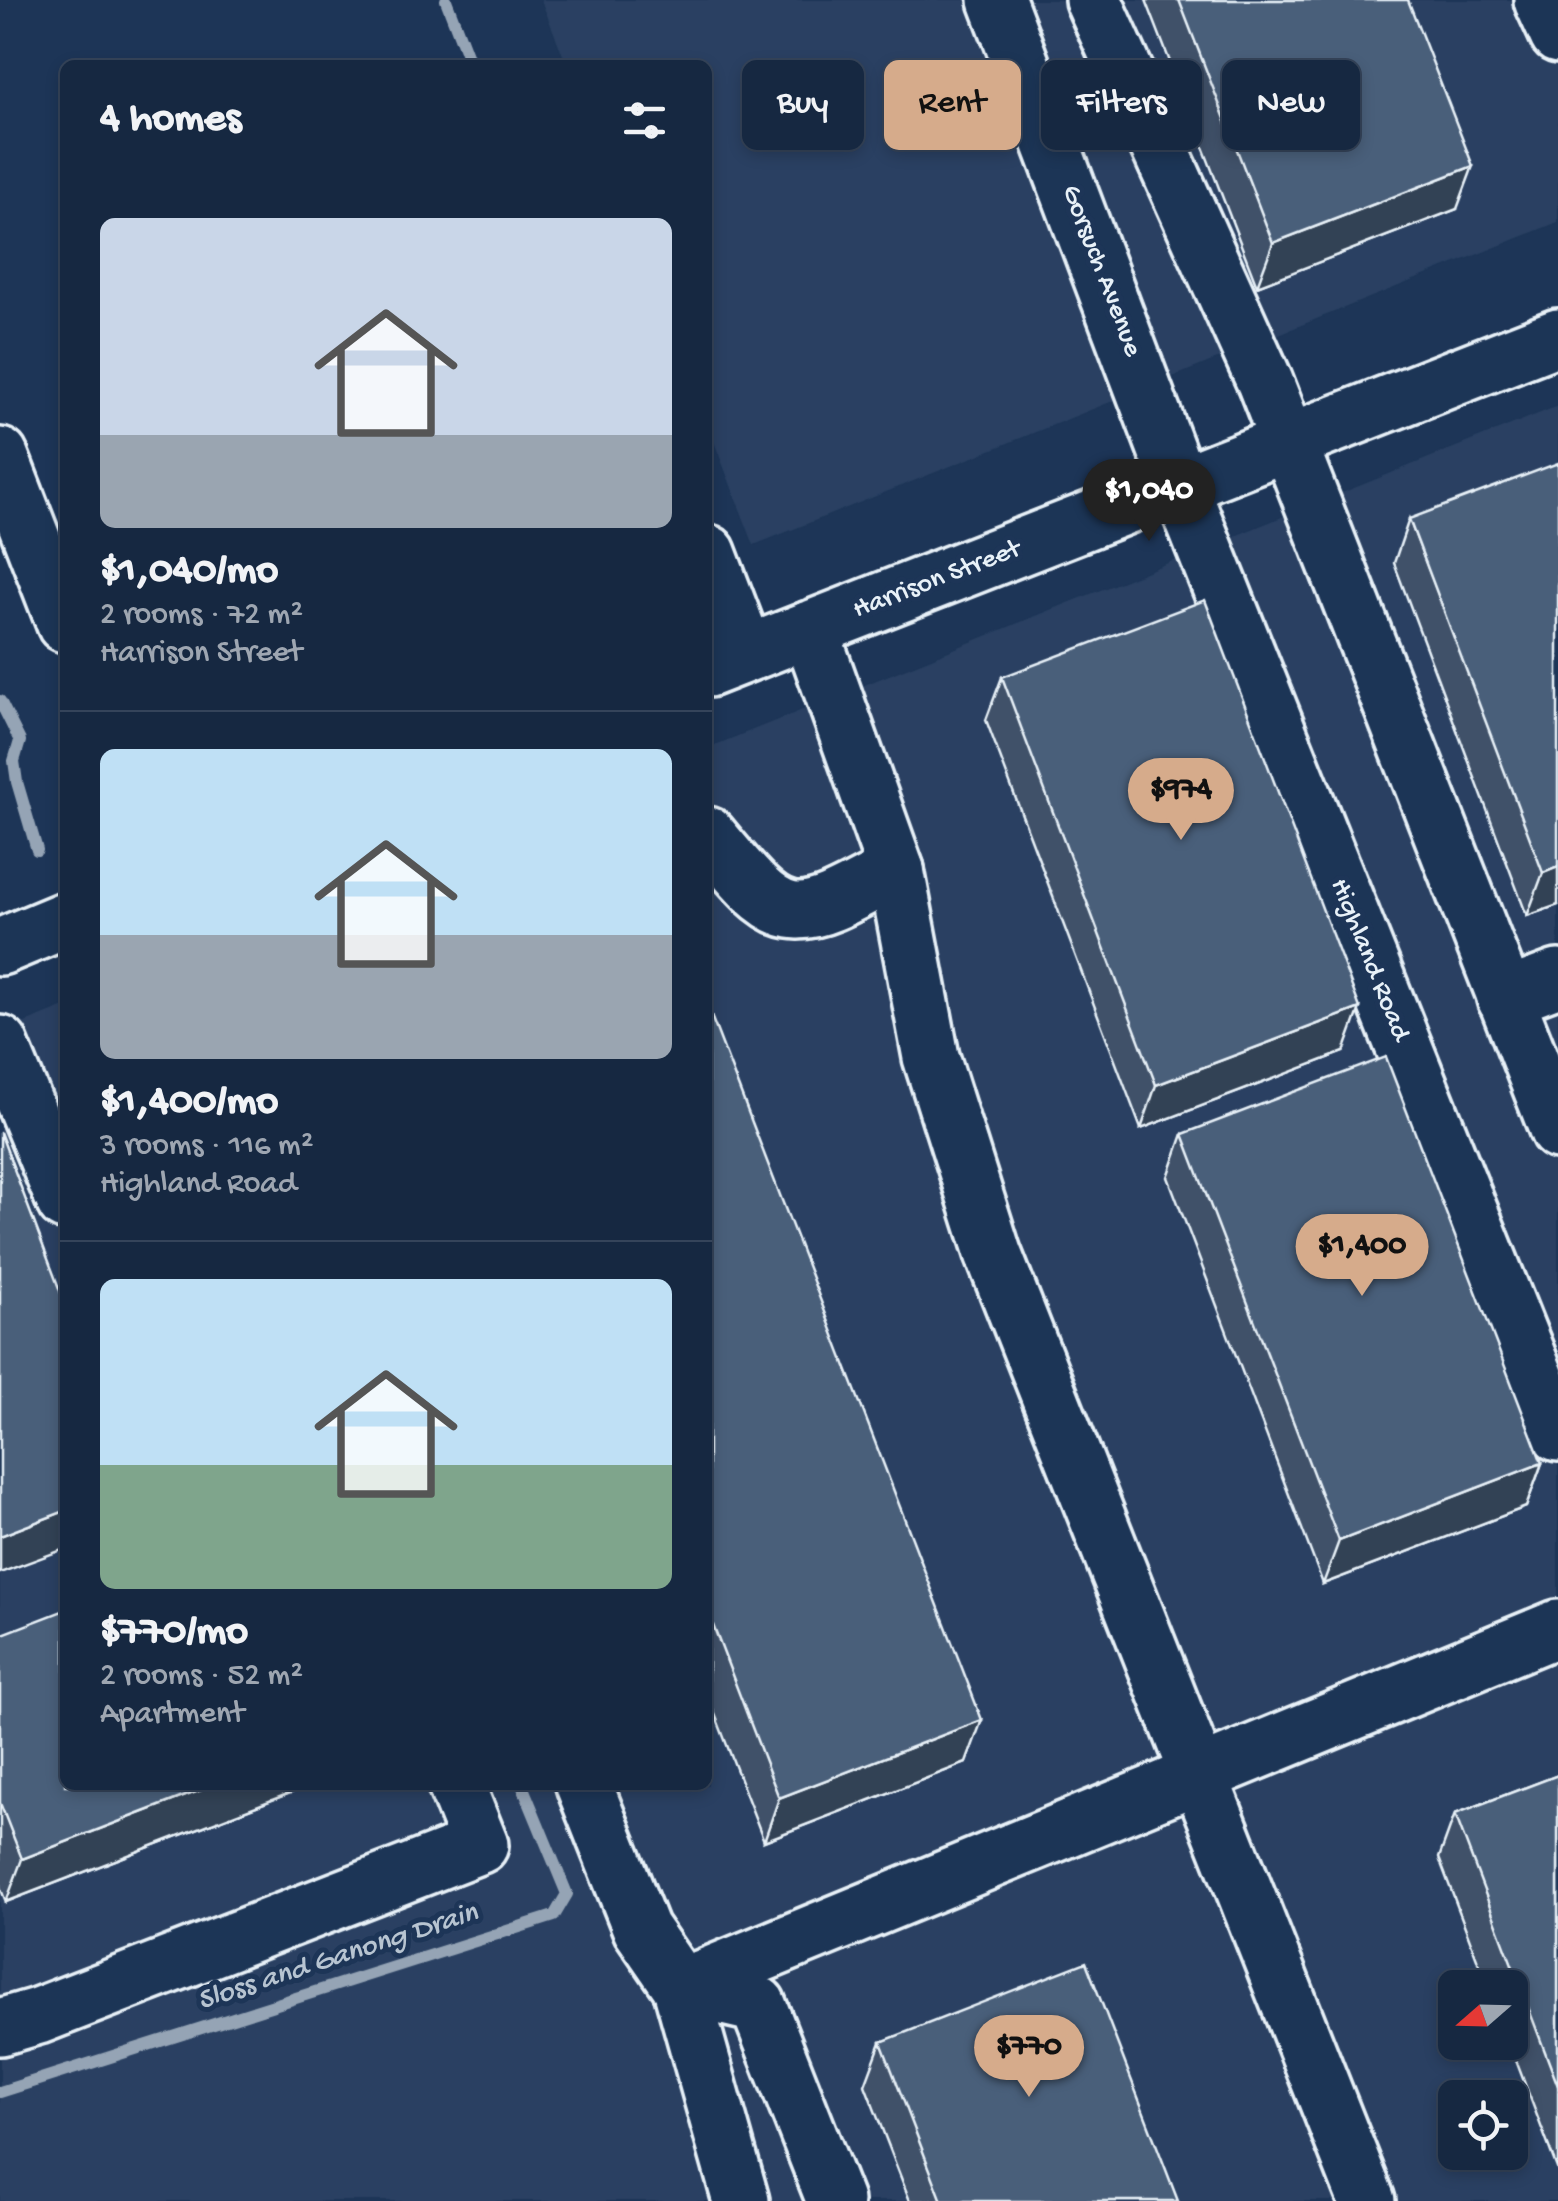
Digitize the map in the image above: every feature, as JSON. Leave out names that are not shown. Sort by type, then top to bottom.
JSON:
[{"type":"street","name":"Gorsuch Avenue","points":[[997,0],[1180,486]]},
{"type":"street","points":[[1093,0],[1289,443],[1558,1132]]},
{"type":"street","points":[[1542,0],[1558,36]]},
{"type":"street","name":"Harrison Street","points":[[727,661],[1558,337]]},
{"type":"street","points":[[0,456],[60,611]]},
{"type":"street","name":"Highland Road","points":[[1180,486],[1558,1434]]},
{"type":"street","points":[[712,576],[727,661]]},
{"type":"street","points":[[810,629],[896,870],[931,1057],[993,1253],[1367,2201]]},
{"type":"street","points":[[712,840],[768,905],[799,912],[828,907],[896,870]]},
{"type":"street","points":[[0,947],[60,922]]},
{"type":"street","points":[[1505,998],[1558,978]]},
{"type":"street","points":[[0,1044],[60,1190]]},
{"type":"street","points":[[681,1987],[1200,1778],[1558,1628]]},
{"type":"street","points":[[0,2026],[38,2016],[480,1845],[458,1790]]},
{"type":"street","points":[[586,1790],[642,1928],[681,1987],[740,2201]]},
{"type":"street","points":[[681,1987],[758,2005],[835,2201]]},
{"type":"shaded area","points":[[541,0],[1558,0],[1558,222],[754,545],[712,436],[712,60],[565,60]]},
{"type":"shaded area","points":[[1558,406],[1558,2201],[0,2201],[0,1033],[60,1009],[60,1790],[712,1790],[712,746]]},
{"type":"building","points":[[1179,0],[1408,0],[1473,166],[1273,243],[1237,150],[1360,150],[1360,60],[1222,60],[1222,111]]},
{"type":"building","points":[[1558,463],[1558,867],[1543,873],[1409,519]]},
{"type":"building","points":[[1205,600],[1360,1008],[1156,1085],[1002,677]]},
{"type":"building","points":[[712,1018],[982,1720],[779,1798],[712,1622]]},
{"type":"building","points":[[1386,1057],[1542,1463],[1339,1541],[1183,1134]]},
{"type":"building","points":[[0,1132],[60,1291],[60,1513],[0,1536]]},
{"type":"building","points":[[60,1612],[60,1790],[201,1790],[22,1859],[0,1803],[0,1635]]},
{"type":"building","points":[[1558,1775],[1558,2086],[1528,2007],[1528,1970],[1514,1970],[1455,1814]]},
{"type":"building","points":[[1086,1962],[1178,2201],[942,2201],[881,2042]]},
{"type":"waterway","points":[[446,0],[469,60]]},
{"type":"waterway","name":"Sloss and Ganong Drain","points":[[0,701],[20,741],[14,761],[17,782],[37,850]]},
{"type":"waterway","name":"Sloss and Ganong Drain","points":[[0,2092],[554,1916],[567,1894],[524,1790]]}]
